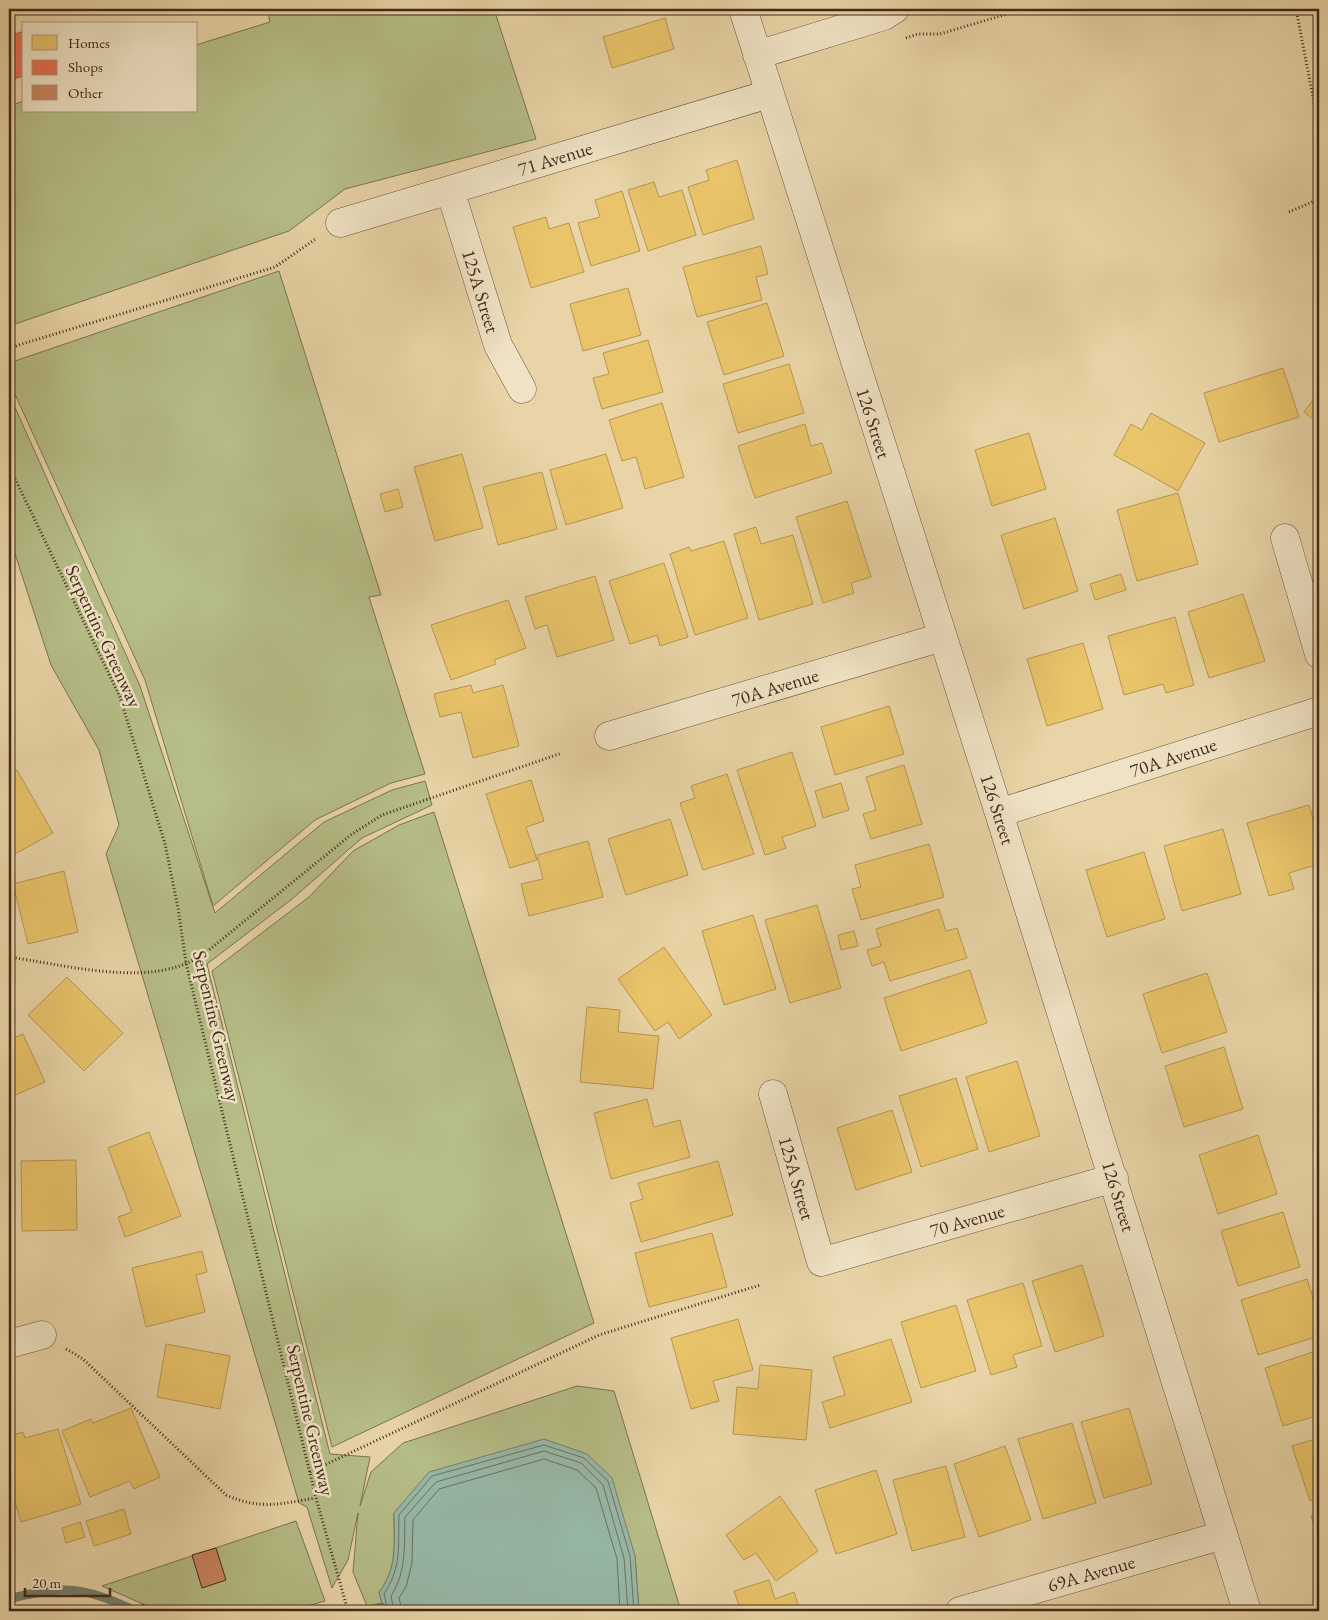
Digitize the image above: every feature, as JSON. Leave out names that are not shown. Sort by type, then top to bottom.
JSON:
[{"type":"street","name":"126 Street","points":[[743,9],[1114,1178],[1247,1611]]},
{"type":"street","points":[[757,55],[884,16],[894,9]]},
{"type":"street","name":"71 Avenue","points":[[340,224],[770,94]]},
{"type":"street","name":"125A Street","points":[[450,190],[498,345],[522,389]]},
{"type":"street","points":[[1284,538],[1319,654]]},
{"type":"street","name":"70A Avenue","points":[[609,736],[942,637]]},
{"type":"street","name":"70A Avenue","points":[[999,813],[1319,711]]},
{"type":"street","name":"125A Street","points":[[773,1094],[821,1262]]},
{"type":"street","name":"70 Avenue","points":[[821,1262],[1114,1178]]},
{"type":"street","points":[[9,1344],[42,1335]]},
{"type":"street","name":"69A Avenue","points":[[960,1611],[1223,1535]]},
{"type":"path","points":[[904,38],[918,34],[940,34],[1024,9]]},
{"type":"path","points":[[1296,9],[1319,128]]},
{"type":"path","points":[[1289,212],[1319,199]]},
{"type":"path","points":[[9,348],[275,267],[340,224]]},
{"type":"path","name":"Serpentine Greenway","points":[[9,466],[120,697],[165,844],[178,908],[186,964],[316,1498],[348,1611]]},
{"type":"path","points":[[9,957],[130,974],[186,964],[210,949],[352,834],[382,815],[562,753]]},
{"type":"path","points":[[310,1472],[599,1335],[760,1285]]},
{"type":"path","points":[[42,1335],[82,1359],[226,1495],[244,1503],[270,1506],[316,1498]]},
{"type":"path","points":[[139,1611],[144,1604]]},
{"type":"green space","points":[[267,9],[494,9],[536,139],[345,189],[289,231],[9,326],[9,106],[22,102],[22,112],[198,112],[198,44],[270,22]]},
{"type":"green space","points":[[279,271],[381,595],[369,597],[425,774],[391,783],[315,820],[213,906],[145,680],[9,381],[9,363]]},
{"type":"green space","points":[[9,394],[140,686],[215,913],[324,822],[392,790],[425,781],[432,805],[362,838],[292,899],[207,964],[330,1454],[370,1457],[360,1506],[371,1472],[403,1443],[577,1386],[614,1391],[681,1611],[639,1611],[635,1556],[394,1513],[394,1554],[389,1574],[379,1592],[384,1611],[369,1611],[353,1572],[358,1513],[348,1560],[332,1588],[307,1507],[299,1503],[106,854],[119,825],[99,750],[51,665],[9,535]]},
{"type":"green space","points":[[434,812],[594,1323],[332,1447],[212,971],[309,897],[353,851],[399,825]]},
{"type":"green space","points":[[296,1521],[325,1601],[289,1611],[166,1611],[145,1605],[102,1586]]},
{"type":"water","points":[[544,1439],[587,1454],[612,1478],[635,1556],[639,1611],[384,1611],[379,1592],[389,1574],[394,1554],[394,1513],[429,1472]]},
{"type":"building: Homes","points":[[665,18],[674,49],[612,68],[603,37]]},
{"type":"building: Homes","points":[[737,160],[754,219],[703,235],[688,187],[709,180],[706,170]]},
{"type":"building: Homes","points":[[654,182],[659,197],[682,190],[696,235],[648,251],[628,190]]},
{"type":"building: Homes","points":[[622,191],[640,251],[591,266],[578,223],[600,217],[595,200]]},
{"type":"building: Homes","points":[[546,217],[549,229],[569,223],[584,272],[531,288],[513,227]]},
{"type":"building: Homes","points":[[761,246],[768,274],[756,277],[762,300],[697,317],[683,267]]},
{"type":"building: Homes","points":[[628,288],[641,335],[583,351],[570,304]]},
{"type":"building: Homes","points":[[767,303],[784,356],[724,375],[707,322]]},
{"type":"building: Homes","points":[[648,340],[663,392],[602,409],[593,378],[609,374],[603,353]]},
{"type":"building: Homes","points":[[789,364],[804,413],[738,433],[723,384]]},
{"type":"building: Homes","points":[[1283,368],[1299,417],[1219,442],[1204,393]]},
{"type":"building: Homes","points":[[1319,392],[1319,424],[1304,412]]},
{"type":"building: Homes","points":[[662,403],[684,477],[645,489],[636,457],[622,461],[609,420]]},
{"type":"building: Homes","points":[[1151,413],[1205,443],[1178,491],[1114,455],[1131,424],[1142,430]]},
{"type":"building: Homes","points":[[805,424],[811,446],[822,443],[832,473],[755,498],[738,446]]},
{"type":"building: Homes","points":[[1029,433],[1046,489],[992,506],[975,450]]},
{"type":"building: Homes","points":[[462,454],[483,528],[435,541],[414,467]]},
{"type":"building: Homes","points":[[606,454],[623,508],[566,525],[550,470]]},
{"type":"building: Homes","points":[[542,472],[557,529],[498,545],[483,487]]},
{"type":"building: Homes","points":[[398,489],[403,507],[385,512],[380,494]]},
{"type":"building: Homes","points":[[1178,493],[1198,564],[1137,581],[1117,510]]},
{"type":"building: Homes","points":[[847,501],[871,577],[851,583],[854,593],[823,603],[796,517]]},
{"type":"building: Homes","points":[[1055,518],[1078,591],[1024,609],[1001,535]]},
{"type":"building: Homes","points":[[756,527],[761,544],[793,535],[813,604],[759,620],[734,534]]},
{"type":"building: Homes","points":[[724,541],[748,618],[695,635],[670,554],[689,547],[691,551]]},
{"type":"building: Homes","points":[[664,563],[688,637],[660,646],[657,635],[630,644],[609,581]]},
{"type":"building: Homes","points":[[1121,574],[1126,590],[1095,600],[1090,584]]},
{"type":"building: Homes","points":[[595,576],[614,640],[557,657],[547,625],[535,629],[525,597]]},
{"type":"building: Homes","points":[[1243,594],[1265,661],[1209,678],[1188,612]]},
{"type":"building: Homes","points":[[508,600],[526,648],[494,660],[496,664],[451,680],[431,625]]},
{"type":"building: Homes","points":[[1175,617],[1194,685],[1166,693],[1163,684],[1124,695],[1108,636]]},
{"type":"building: Homes","points":[[1083,643],[1103,709],[1047,726],[1027,659]]},
{"type":"building: Homes","points":[[471,685],[473,693],[503,685],[519,746],[473,758],[461,712],[440,717],[434,694]]},
{"type":"building: Homes","points":[[889,706],[904,754],[835,775],[821,727]]},
{"type":"building: Homes","points":[[792,752],[816,826],[782,837],[786,848],[765,855],[737,770]]},
{"type":"building: Homes","points":[[904,765],[922,824],[871,839],[863,814],[876,810],[866,777]]},
{"type":"building: Homes","points":[[17,770],[53,833],[13,855],[9,848],[9,774]]},
{"type":"building: Homes","points":[[727,774],[754,854],[703,870],[680,803],[695,798],[691,786]]},
{"type":"building: Homes","points":[[531,780],[544,821],[526,827],[537,860],[510,868],[486,794]]},
{"type":"building: Homes","points":[[841,783],[849,810],[823,818],[815,791]]},
{"type":"building: Homes","points":[[1309,805],[1319,839],[1319,864],[1289,873],[1294,889],[1269,896],[1247,823]]},
{"type":"building: Homes","points":[[670,819],[688,875],[626,895],[608,839]]},
{"type":"building: Homes","points":[[1223,829],[1241,894],[1182,911],[1164,846]]},
{"type":"building: Homes","points":[[588,841],[603,897],[529,916],[521,884],[543,879],[537,855]]},
{"type":"building: Homes","points":[[929,844],[944,897],[861,920],[852,889],[861,887],[855,865]]},
{"type":"building: Homes","points":[[1144,852],[1165,919],[1107,937],[1086,870]]},
{"type":"building: Homes","points":[[64,871],[78,932],[28,944],[13,884]]},
{"type":"building: Homes","points":[[817,905],[841,988],[790,1003],[765,920]]},
{"type":"building: Homes","points":[[939,909],[946,931],[957,928],[967,958],[890,981],[884,962],[872,966],[867,950],[881,946],[876,929]]},
{"type":"building: Homes","points":[[753,915],[776,989],[724,1005],[702,931]]},
{"type":"building: Homes","points":[[854,931],[858,946],[841,950],[838,935]]},
{"type":"building: Homes","points":[[664,947],[712,1015],[679,1039],[668,1022],[655,1031],[618,979]]},
{"type":"building: Homes","points":[[970,970],[987,1023],[901,1051],[884,998]]},
{"type":"building: Homes","points":[[1207,973],[1227,1032],[1162,1053],[1143,994]]},
{"type":"building: Homes","points":[[67,977],[123,1033],[84,1071],[28,1015]]},
{"type":"building: Homes","points":[[587,1007],[620,1010],[618,1032],[659,1036],[653,1089],[580,1082]]},
{"type":"building: Homes","points":[[23,1034],[45,1082],[9,1098],[9,1040]]},
{"type":"building: Homes","points":[[1224,1047],[1243,1109],[1184,1127],[1165,1066]]},
{"type":"building: Homes","points":[[1017,1061],[1040,1136],[989,1152],[966,1077]]},
{"type":"building: Homes","points":[[956,1078],[978,1149],[921,1167],[899,1096]]},
{"type":"building: Homes","points":[[647,1099],[654,1127],[680,1120],[690,1157],[611,1179],[594,1113]]},
{"type":"building: Homes","points":[[892,1110],[912,1172],[856,1190],[837,1128]]},
{"type":"building: Homes","points":[[149,1132],[181,1216],[125,1237],[118,1217],[132,1212],[108,1148]]},
{"type":"building: Homes","points":[[1258,1135],[1277,1194],[1218,1214],[1199,1155]]},
{"type":"building: Homes","points":[[76,1160],[77,1230],[22,1231],[21,1161]]},
{"type":"building: Homes","points":[[718,1161],[733,1215],[641,1242],[630,1203],[643,1199],[638,1183]]},
{"type":"building: Homes","points":[[1283,1212],[1300,1267],[1238,1286],[1221,1231]]},
{"type":"building: Homes","points":[[712,1233],[727,1287],[649,1307],[635,1253]]},
{"type":"building: Homes","points":[[202,1251],[207,1272],[196,1275],[205,1312],[146,1327],[132,1268]]},
{"type":"building: Homes","points":[[1082,1265],[1104,1336],[1055,1352],[1032,1281]]},
{"type":"building: Homes","points":[[1307,1279],[1319,1317],[1319,1336],[1258,1355],[1241,1300]]},
{"type":"building: Homes","points":[[1023,1283],[1042,1346],[1013,1355],[1017,1367],[991,1375],[967,1300]]},
{"type":"building: Homes","points":[[956,1305],[976,1371],[921,1388],[901,1322]]},
{"type":"building: Homes","points":[[738,1319],[753,1370],[713,1381],[719,1401],[691,1409],[671,1338]]},
{"type":"building: Homes","points":[[891,1339],[912,1402],[830,1428],[822,1402],[845,1395],[833,1357]]},
{"type":"building: Homes","points":[[166,1344],[230,1356],[220,1409],[157,1397]]},
{"type":"building: Homes","points":[[1319,1350],[1319,1415],[1283,1426],[1265,1368]]},
{"type":"building: Homes","points":[[760,1365],[812,1370],[806,1440],[733,1434],[737,1387],[758,1389]]},
{"type":"building: Homes","points":[[131,1408],[160,1477],[134,1489],[130,1481],[90,1497],[62,1431],[91,1419],[93,1423]]},
{"type":"building: Homes","points":[[1129,1408],[1152,1484],[1104,1498],[1081,1422]]},
{"type":"building: Homes","points":[[1072,1423],[1096,1503],[1043,1519],[1018,1439]]},
{"type":"building: Homes","points":[[58,1429],[81,1504],[21,1522],[9,1482],[9,1436],[23,1432],[25,1438]]},
{"type":"building: Homes","points":[[1319,1438],[1319,1498],[1310,1501],[1292,1446]]},
{"type":"building: Homes","points":[[1005,1446],[1031,1520],[979,1537],[954,1464]]},
{"type":"building: Homes","points":[[946,1466],[965,1537],[912,1551],[893,1480]]},
{"type":"building: Homes","points":[[876,1470],[897,1534],[836,1554],[815,1490]]},
{"type":"building: Homes","points":[[780,1496],[818,1551],[776,1581],[756,1553],[744,1560],[726,1535]]},
{"type":"building: Homes","points":[[124,1509],[131,1534],[94,1546],[86,1521]]},
{"type":"building: Homes","points":[[1319,1513],[1319,1540],[1311,1516]]},
{"type":"building: Homes","points":[[80,1522],[85,1537],[66,1543],[62,1528]]},
{"type":"building: Homes","points":[[769,1580],[775,1599],[794,1592],[800,1611],[741,1611],[734,1591]]},
{"type":"building: Shops","points":[[22,32],[22,77],[9,80],[9,36]]},
{"type":"building: Other","points":[[216,1548],[226,1580],[202,1588],[192,1555]]},
{"type":"waterway","points":[[9,1599],[44,1591],[73,1590],[102,1597],[135,1611]]},
{"type":"waterway","points":[[366,1611],[381,1607]]}]
